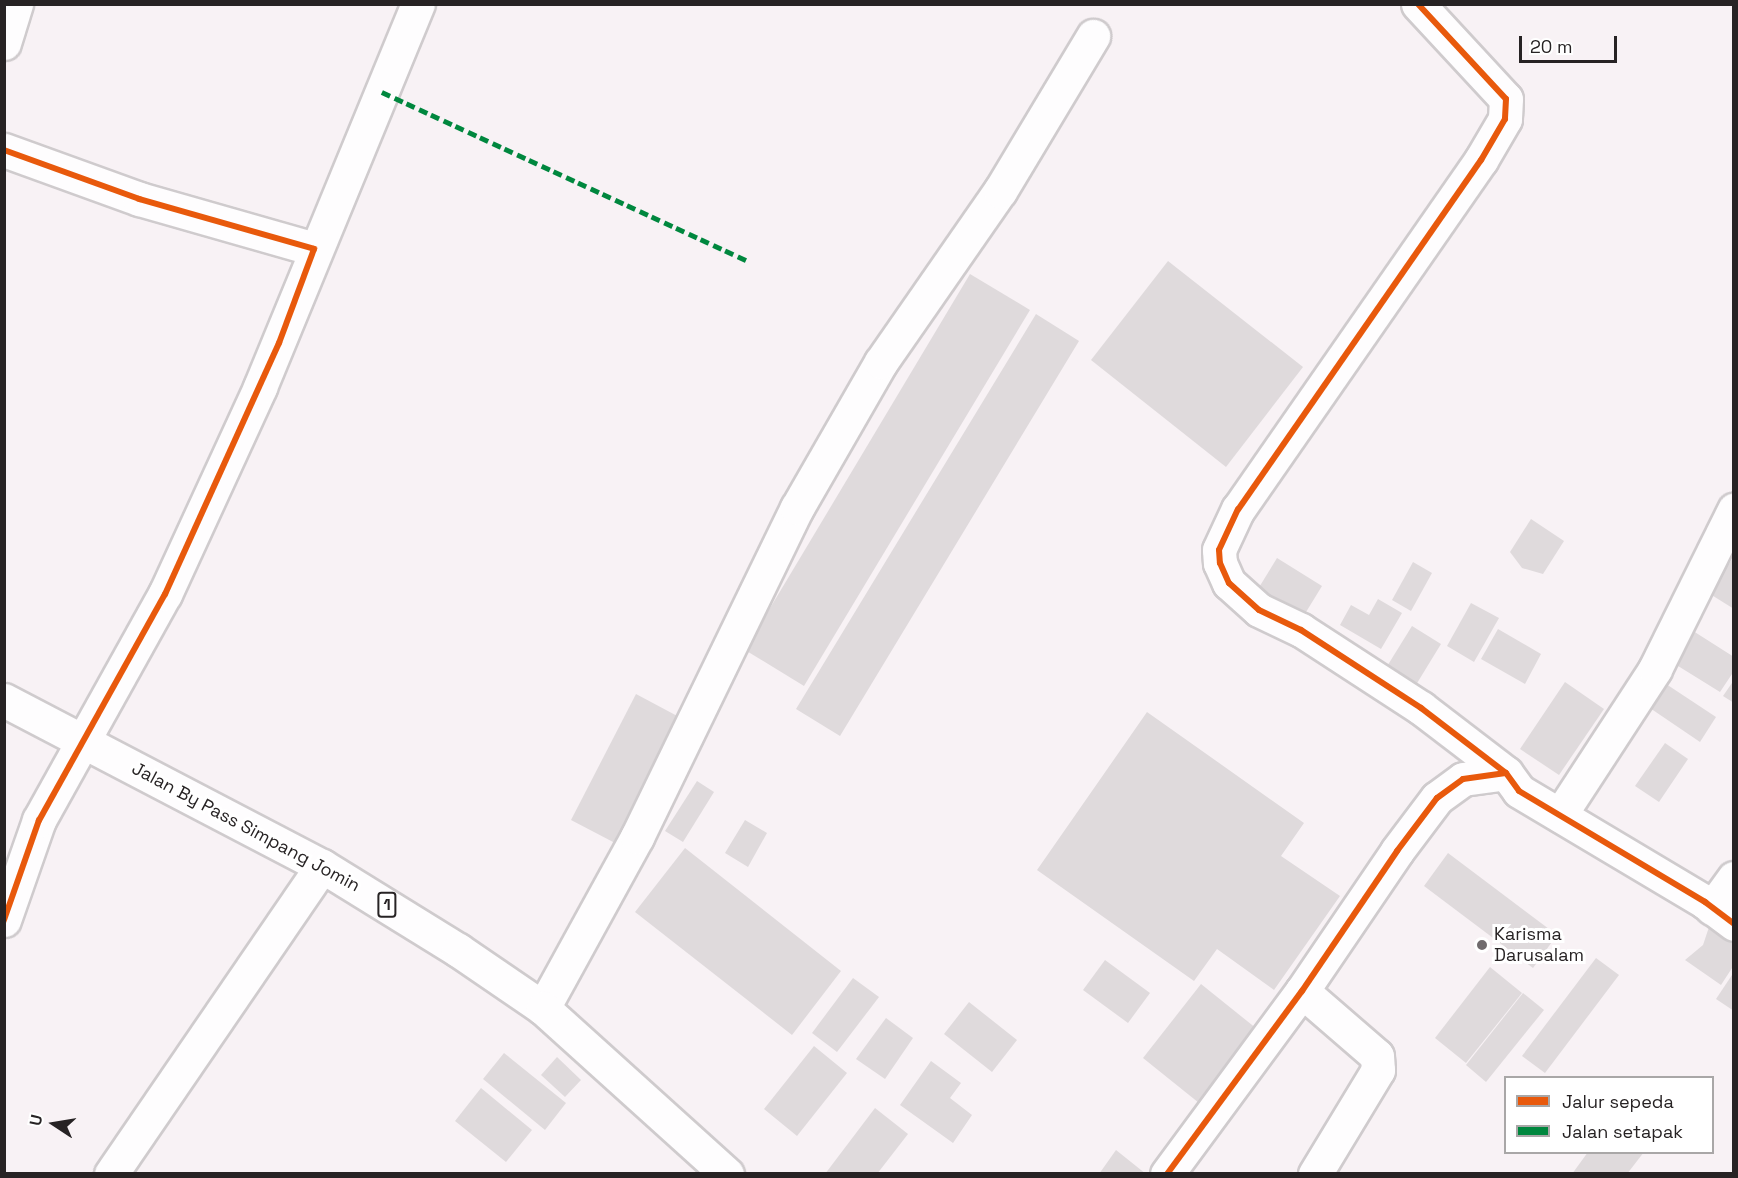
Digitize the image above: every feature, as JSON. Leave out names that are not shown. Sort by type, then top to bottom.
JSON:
[{"type":"main road","points":[[4,43],[16,4]]},
{"type":"main road","points":[[4,920],[39,820],[165,594],[279,344],[314,249],[418,4]]},
{"type":"main road","points":[[1418,4],[1506,99],[1505,119],[1481,160],[1238,509],[1219,550],[1220,563],[1229,583],[1259,610],[1301,630],[1421,708],[1506,773],[1519,791],[1723,916],[1734,878]]},
{"type":"main road","points":[[543,1008],[637,837],[797,508],[881,362],[1000,191],[1093,36]]},
{"type":"main road","points":[[4,150],[139,199],[314,249]]},
{"type":"main road","points":[[1560,815],[1655,669],[1734,510]]},
{"type":"main road","name":"Jalan By Pass Simpang Jomin","points":[[4,700],[84,739],[322,866],[458,950],[543,1008],[727,1173]]},
{"type":"main road","points":[[1167,1173],[1302,991],[1437,798],[1463,779],[1506,773]]},
{"type":"main road","points":[[111,1173],[322,866]]},
{"type":"main road","points":[[1302,991],[1377,1056],[1378,1070],[1315,1173]]},
{"type":"building","points":[[1168,261],[1303,367],[1226,467],[1091,360]]},
{"type":"building","points":[[970,274],[1030,310],[804,686],[745,650]]},
{"type":"building","points":[[1036,314],[1079,341],[840,736],[796,709]]},
{"type":"building","points":[[1531,519],[1564,541],[1543,574],[1522,568],[1510,552]]},
{"type":"building","points":[[1734,556],[1734,609],[1710,594]]},
{"type":"building","points":[[1277,558],[1322,586],[1303,617],[1258,589]]},
{"type":"building","points":[[1413,562],[1432,573],[1411,611],[1392,600]]},
{"type":"building","points":[[1378,599],[1402,613],[1381,649],[1340,625],[1351,605],[1369,615]]},
{"type":"building","points":[[1471,603],[1499,618],[1474,662],[1447,646]]},
{"type":"building","points":[[1412,626],[1441,644],[1411,693],[1381,676]]},
{"type":"building","points":[[1498,629],[1541,654],[1525,684],[1481,659]]},
{"type":"building","points":[[1690,629],[1734,657],[1734,671],[1720,692],[1670,661],[1684,649]]},
{"type":"building","points":[[1660,680],[1716,717],[1700,742],[1644,704]]},
{"type":"building","points":[[1734,680],[1734,703],[1723,696]]},
{"type":"building","points":[[1565,682],[1604,709],[1559,775],[1520,749]]},
{"type":"building","points":[[636,694],[681,718],[615,843],[571,820]]},
{"type":"building","points":[[1147,712],[1304,823],[1281,856],[1340,896],[1274,990],[1217,949],[1194,981],[1037,870]]},
{"type":"building","points":[[1665,743],[1688,759],[1659,802],[1635,786]]},
{"type":"building","points":[[697,781],[714,792],[683,842],[665,831]]},
{"type":"building","points":[[745,820],[767,833],[748,867],[725,853]]},
{"type":"building","points":[[685,848],[841,971],[792,1035],[635,912]]},
{"type":"building","points":[[1448,853],[1557,935],[1533,968],[1424,886]]},
{"type":"building","points":[[1710,924],[1734,940],[1734,965],[1721,985],[1685,960],[1703,945]]},
{"type":"building","points":[[1596,958],[1619,975],[1545,1073],[1522,1056]]},
{"type":"building","points":[[1105,960],[1150,993],[1128,1023],[1083,990]]},
{"type":"building","points":[[1490,967],[1522,993],[1466,1063],[1435,1038]]},
{"type":"building","points":[[1734,972],[1734,1011],[1716,999]]},
{"type":"building","points":[[853,978],[879,997],[837,1052],[812,1033]]},
{"type":"building","points":[[1201,984],[1262,1033],[1204,1107],[1143,1058]]},
{"type":"building","points":[[1523,993],[1544,1010],[1486,1082],[1466,1065]]},
{"type":"building","points":[[969,1002],[1017,1040],[992,1072],[944,1034]]},
{"type":"building","points":[[886,1018],[913,1038],[885,1079],[856,1059]]},
{"type":"building","points":[[814,1046],[847,1073],[797,1136],[764,1109]]},
{"type":"building","points":[[504,1053],[566,1103],[545,1130],[483,1079]]},
{"type":"building","points":[[557,1057],[581,1080],[565,1097],[541,1075]]},
{"type":"building","points":[[931,1061],[961,1083],[950,1098],[972,1115],[953,1143],[900,1105]]},
{"type":"building","points":[[481,1088],[532,1130],[506,1162],[455,1121]]},
{"type":"building","points":[[875,1108],[908,1134],[877,1174],[825,1174]]},
{"type":"building","points":[[1116,1150],[1146,1174],[1099,1174]]},
{"type":"building","points":[[1587,1154],[1642,1154],[1627,1174],[1572,1174]]},
{"type":"marked path","points":[[382,92],[747,261]]},
{"type":"cycle path","points":[[1418,4],[1506,99],[1505,119],[1481,160],[1238,509],[1219,550],[1220,563],[1229,583],[1259,610],[1301,630],[1421,708],[1506,773]]},
{"type":"cycle path","points":[[4,150],[139,199],[314,249],[279,343],[165,594],[39,820],[4,920]]},
{"type":"cycle path","points":[[1167,1174],[1302,991],[1397,851],[1437,798],[1463,779],[1506,773],[1519,791],[1705,902],[1734,924]]},
{"type":"place","name":"Karisma Darusalam","points":[[1482,945]]}]
